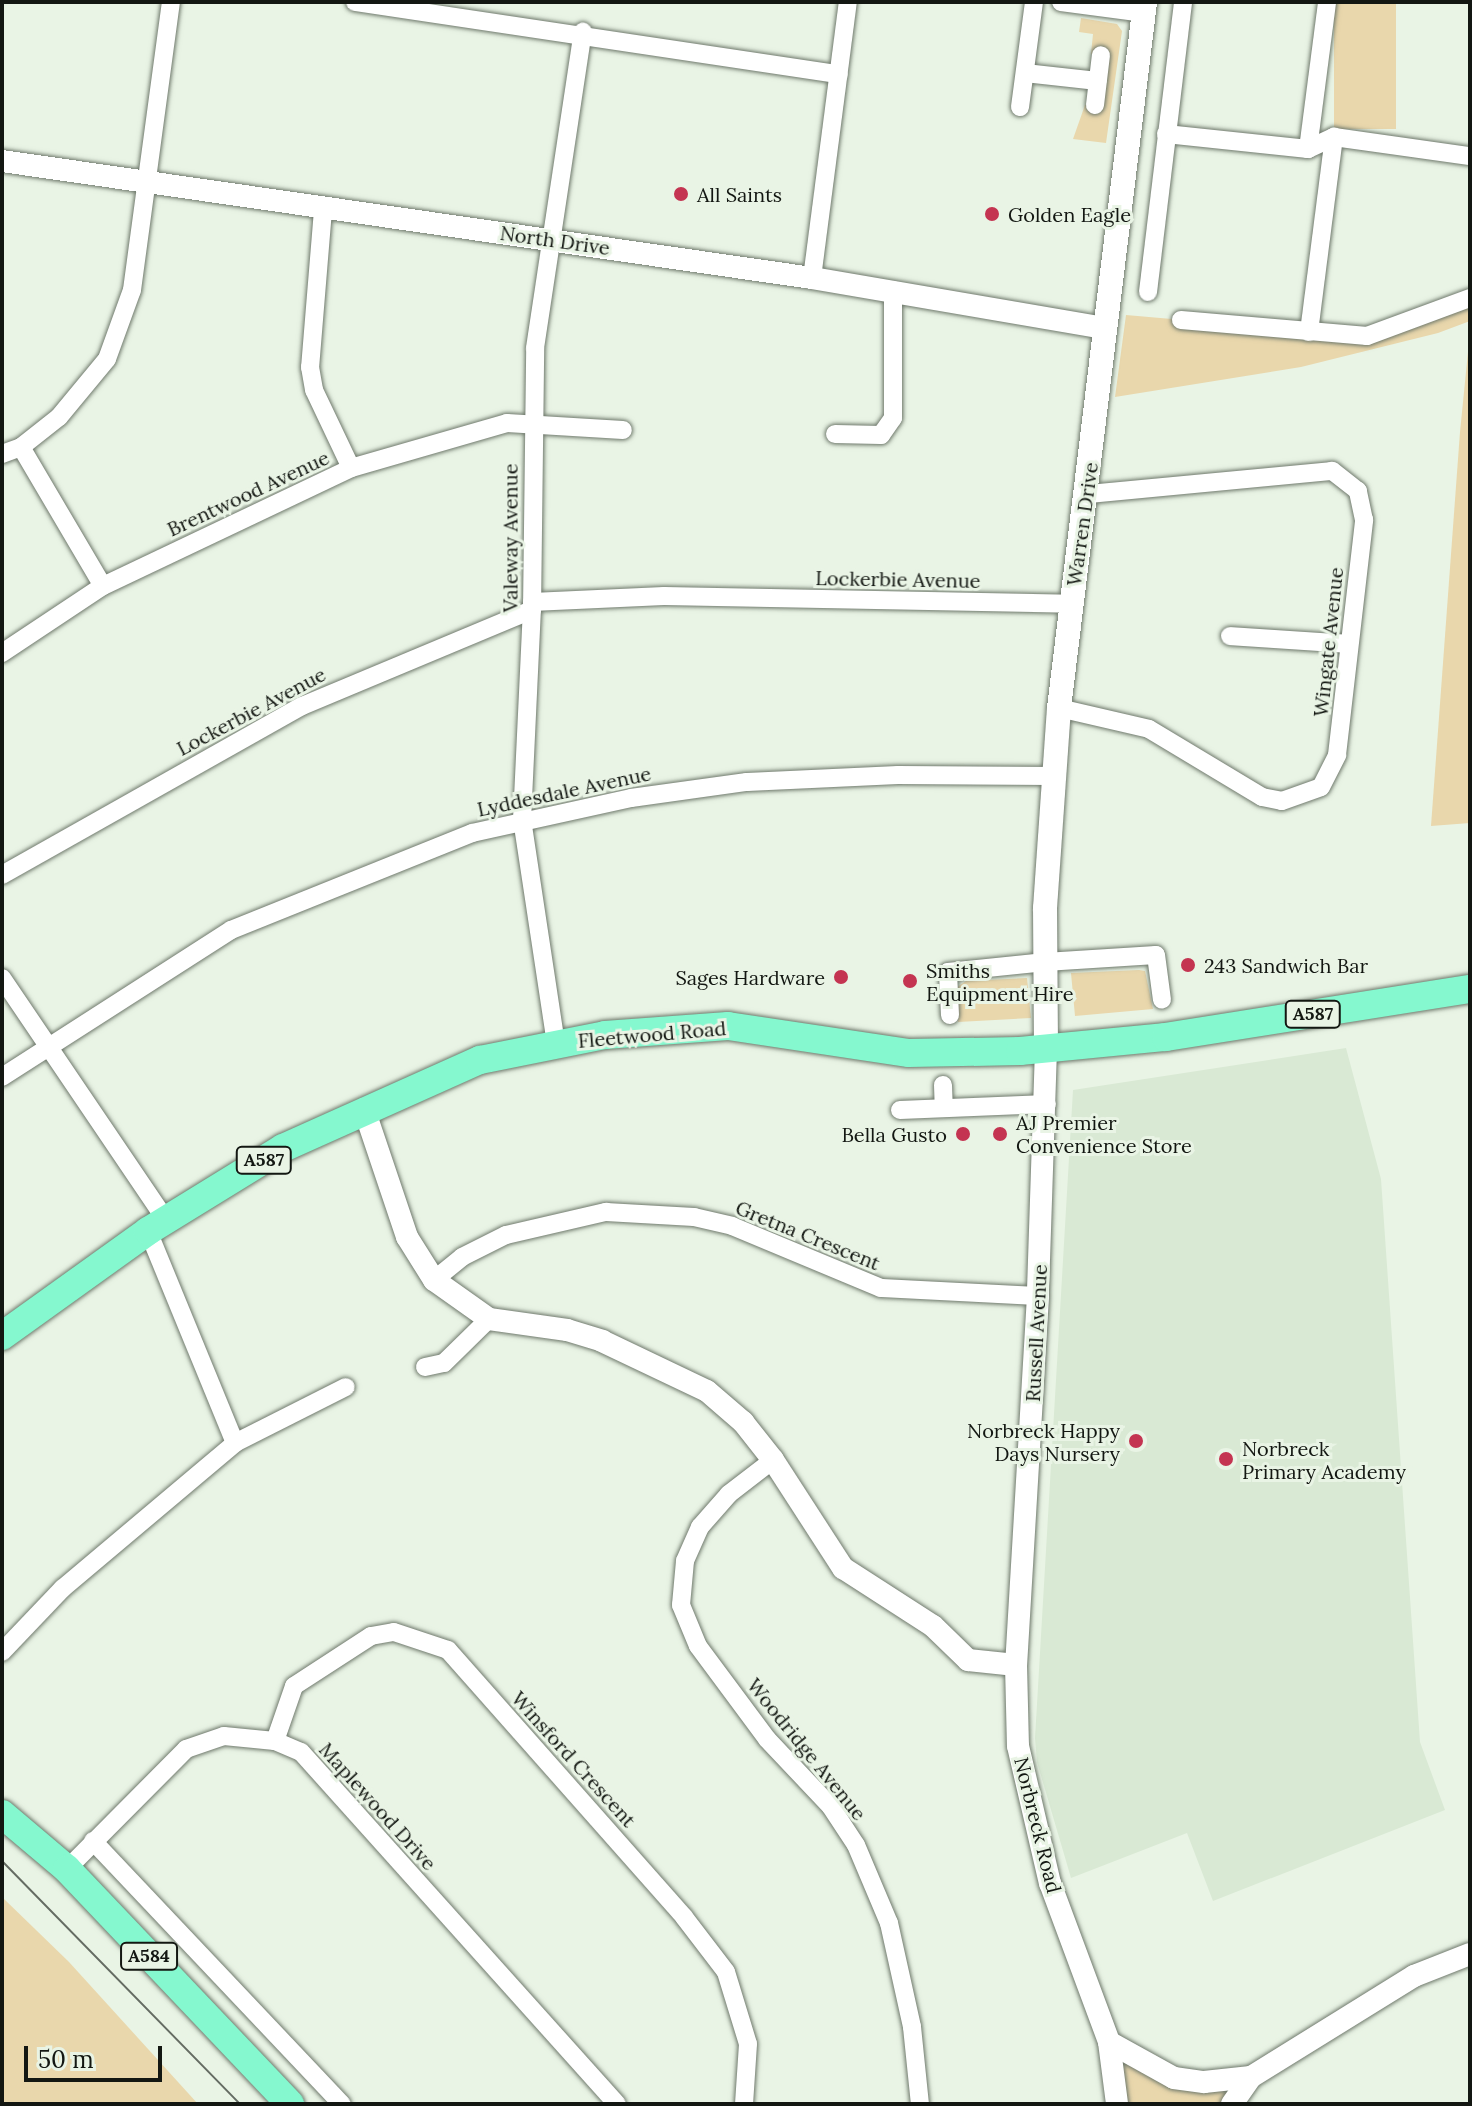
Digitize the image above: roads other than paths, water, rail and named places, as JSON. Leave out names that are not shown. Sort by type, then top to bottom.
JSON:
[{"type":"main road","name":"Warren Drive","points":[[1046,1049],[1045,962],[1059,708],[1144,8]]},
{"type":"main road","name":"Fleetwood Road","points":[[2,1336],[157,1226],[283,1148],[364,1109],[480,1060],[556,1044],[728,1026],[909,1053],[1046,1049],[1166,1037],[1470,989]]},
{"type":"main road","name":"A584","points":[[2,1814],[67,1869],[290,2104]]},
{"type":"street","points":[[2,454],[21,447],[59,417],[107,359],[132,290],[171,2]]},
{"type":"street","points":[[355,2],[583,32],[839,74]]},
{"type":"street","points":[[812,278],[848,2]]},
{"type":"street","points":[[1020,107],[1018,81],[1034,2]]},
{"type":"street","points":[[1061,2],[1144,8]]},
{"type":"street","points":[[1148,292],[1183,2]]},
{"type":"street","points":[[1308,149],[1327,2]]},
{"type":"street","name":"Valeway Avenue","points":[[556,1044],[522,820],[532,606],[532,424],[540,290],[583,32]]},
{"type":"street","points":[[1095,105],[1101,55]]},
{"type":"street","points":[[1018,81],[1098,81]]},
{"type":"street","points":[[1166,134],[1308,149],[1334,137],[1470,156]]},
{"type":"street","points":[[1309,332],[1334,137]]},
{"type":"street","name":"North Drive","points":[[2,161],[323,210],[550,239],[893,290],[1106,328]]},
{"type":"street","points":[[323,210],[310,367],[314,390],[351,468]]},
{"type":"street","points":[[835,434],[881,435],[893,418],[893,290]]},
{"type":"street","points":[[1181,320],[1367,336],[1470,298]]},
{"type":"street","name":"Brentwood Avenue","points":[[2,653],[103,586],[351,468],[507,423],[623,430]]},
{"type":"street","points":[[21,447],[103,586]]},
{"type":"street","name":"Wingate Avenue","points":[[1059,708],[1149,729],[1262,797],[1282,801],[1321,787],[1331,773],[1364,520],[1358,491],[1346,478],[1332,471],[1087,494]]},
{"type":"street","name":"Lockerbie Avenue","points":[[2,875],[302,706],[532,606],[664,596],[1071,604]]},
{"type":"street","points":[[1230,636],[1349,644]]},
{"type":"street","name":"Lyddesdale Avenue","points":[[2,1077],[231,930],[384,866],[522,820],[747,782],[898,775],[1053,776]]},
{"type":"street","points":[[950,1015],[948,972],[1045,962],[1156,955],[1162,1000]]},
{"type":"street","points":[[2,978],[49,1047],[157,1226],[235,1443]]},
{"type":"street","name":"Russell Avenue","points":[[1016,1665],[1038,1296],[1047,1104],[1046,1049]]},
{"type":"street","points":[[943,1085],[944,1108]]},
{"type":"street","points":[[900,1110],[1047,1104]]},
{"type":"street","points":[[364,1109],[407,1237],[434,1280],[489,1319],[590,1337],[707,1391],[743,1422],[773,1460],[843,1568],[933,1626],[968,1660],[1016,1665]]},
{"type":"street","name":"Gretna Crescent","points":[[434,1280],[462,1257],[506,1235],[606,1212],[694,1217],[732,1226],[881,1288],[1038,1296]]},
{"type":"street","points":[[425,1367],[444,1363],[489,1319]]},
{"type":"street","points":[[2,1652],[63,1588],[235,1443],[346,1387]]},
{"type":"street","name":"Woodridge Avenue","points":[[773,1460],[729,1494],[700,1527],[685,1561],[681,1605],[698,1646],[767,1739],[831,1807],[856,1845],[889,1923],[912,2027],[920,2104]]},
{"type":"street","name":"Winsford Crescent","points":[[275,1741],[294,1686],[371,1636],[394,1632],[448,1650],[692,1925],[726,1972],[748,2044],[744,2104]]},
{"type":"street","name":"Norbreck Road","points":[[1016,1665],[1020,1771],[1050,1883],[1109,2042],[1117,2104]]},
{"type":"street","name":"Maplewood Drive","points":[[67,1869],[186,1749],[224,1736],[275,1741],[301,1752],[617,2104]]},
{"type":"street","points":[[93,1841],[342,2104]]},
{"type":"street","points":[[1232,2104],[1251,2077],[1414,1976],[1470,1954]]},
{"type":"street","points":[[1109,2042],[1174,2078],[1204,2082],[1251,2077]]},
{"type":"tram line","points":[[2,1861],[240,2104]]},
{"type":"place","name":"All Saints","points":[[681,194]]},
{"type":"place","name":"Golden Eagle","points":[[992,214]]},
{"type":"place","name":"243 Sandwich Bar","points":[[1188,965]]},
{"type":"place","name":"Sages Hardware","points":[[841,977]]},
{"type":"place","name":"Smiths Equipment Hire","points":[[910,981]]},
{"type":"place","name":"Bella Gusto","points":[[963,1134]]},
{"type":"place","name":"AJ Premier Convenience Store","points":[[1000,1134]]},
{"type":"place","name":"Norbreck Happy Days Nursery","points":[[1136,1441]]},
{"type":"place","name":"Norbreck Primary Academy","points":[[1226,1459]]}]
